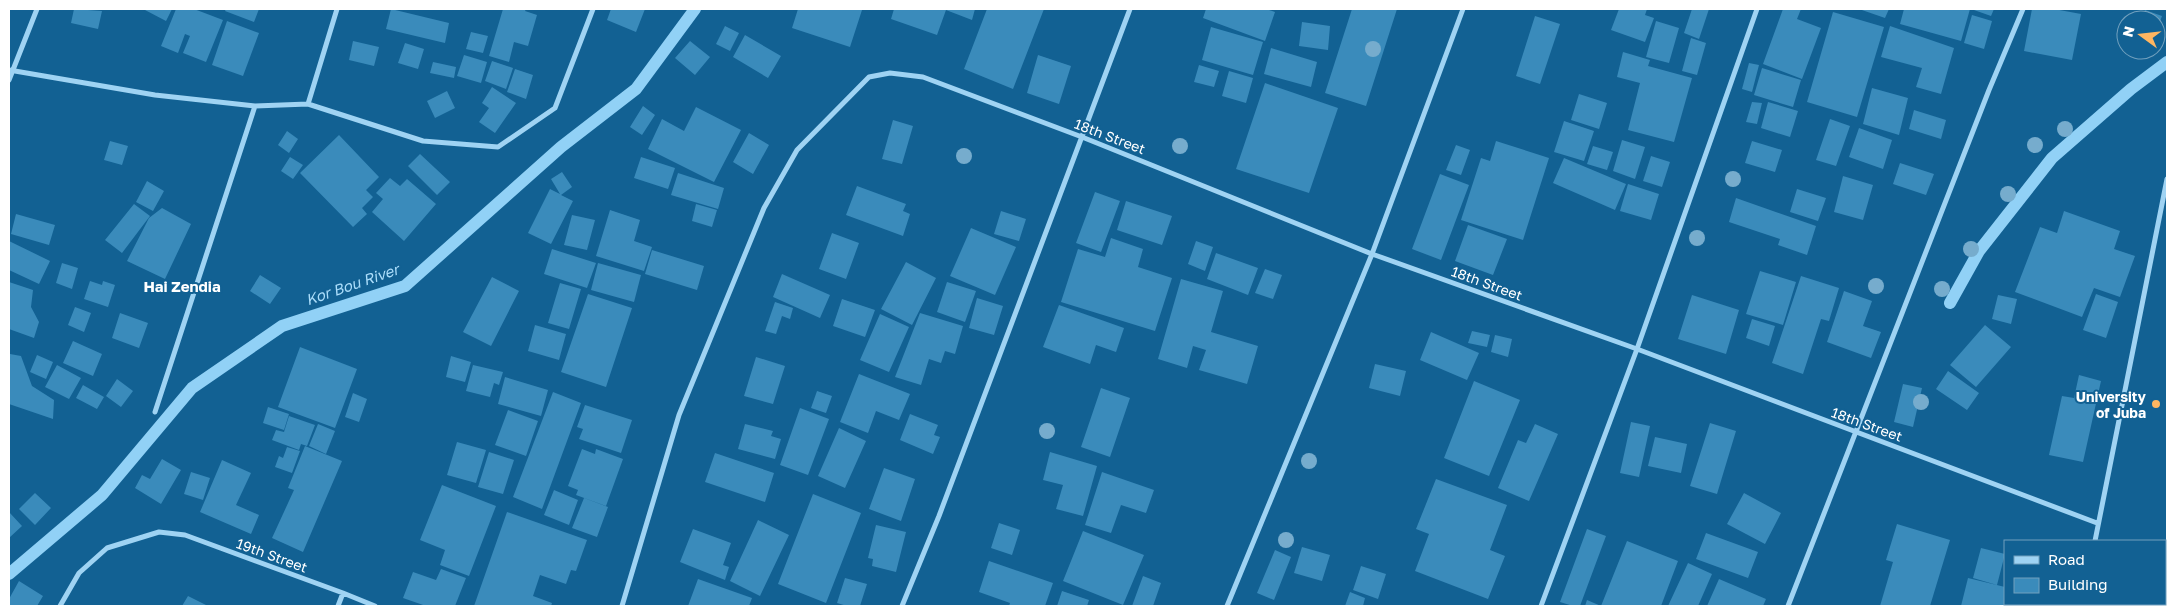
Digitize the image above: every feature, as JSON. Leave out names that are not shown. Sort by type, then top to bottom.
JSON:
[{"type":"street","points":[[9,80],[10,71],[37,9]]},
{"type":"street","points":[[308,104],[337,9]]},
{"type":"street","points":[[10,71],[154,95],[255,106],[308,104],[423,141],[498,147],[554,108],[593,9]]},
{"type":"street","points":[[902,606],[939,516],[1130,9]]},
{"type":"street","points":[[1227,606],[1372,254],[1463,9]]},
{"type":"street","points":[[1541,606],[1637,349],[1748,32],[1758,9]]},
{"type":"street","points":[[1788,606],[1989,90],[2023,9]]},
{"type":"street","name":"18th Street","points":[[622,606],[679,415],[764,208],[797,150],[869,77],[890,73],[924,78],[1082,137],[1372,254],[1637,349],[2097,522]]},
{"type":"street","points":[[155,412],[255,106]]},
{"type":"street","points":[[2094,540],[2167,179]]},
{"type":"street","name":"19th Street","points":[[60,606],[79,573],[107,548],[159,532],[185,535],[375,606]]},
{"type":"street","points":[[338,606],[343,593]]},
{"type":"building","points":[[74,9],[102,11],[98,29],[71,23]]},
{"type":"building","points":[[146,9],[172,9],[166,21]]},
{"type":"building","points":[[176,9],[194,9],[223,20],[206,62],[183,53],[190,36],[185,34],[178,53],[161,46]]},
{"type":"building","points":[[226,9],[259,9],[254,22],[225,11]]},
{"type":"building","points":[[391,9],[449,23],[445,43],[386,29]]},
{"type":"building","points":[[503,9],[526,9],[525,11],[537,15],[528,46],[514,42],[509,62],[489,56]]},
{"type":"building","points":[[611,9],[645,9],[636,32],[607,20]]},
{"type":"building","points":[[798,9],[862,10],[850,47],[792,28]]},
{"type":"building","points":[[894,9],[975,9],[972,20],[946,10],[937,35],[891,19]]},
{"type":"building","points":[[987,9],[1044,9],[1013,89],[964,69]]},
{"type":"building","points":[[1206,9],[1266,9],[1275,12],[1265,41],[1203,18]]},
{"type":"building","points":[[1352,9],[1397,9],[1366,106],[1325,93]]},
{"type":"building","points":[[1619,9],[1647,9],[1645,15],[1654,18],[1645,42],[1611,30]]},
{"type":"building","points":[[1692,9],[1709,9],[1699,39],[1684,33]]},
{"type":"building","points":[[1783,9],[1801,9],[1797,19],[1821,28],[1802,79],[1763,64]]},
{"type":"building","points":[[1859,9],[1889,9],[1885,18]]},
{"type":"building","points":[[1904,9],[1970,9],[1961,41],[1900,24]]},
{"type":"building","points":[[1974,9],[1994,9],[1991,16]]},
{"type":"building","points":[[2032,9],[2054,9],[2081,14],[2072,60],[2024,51]]},
{"type":"building","points":[[1833,12],[1884,27],[1857,117],[1807,102]]},
{"type":"building","points":[[1972,15],[1992,21],[1984,49],[1964,43]]},
{"type":"building","points":[[1535,16],[1560,24],[1540,84],[1516,76]]},
{"type":"building","points":[[227,21],[259,33],[243,76],[212,65]]},
{"type":"building","points":[[1656,21],[1679,28],[1669,63],[1646,57]]},
{"type":"building","points":[[1302,22],[1330,26],[1328,50],[1299,46]]},
{"type":"building","points":[[725,26],[739,33],[730,51],[716,44]]},
{"type":"building","points":[[1890,26],[1954,48],[1941,94],[1916,87],[1922,68],[1881,57]]},
{"type":"building","points":[[1211,27],[1263,42],[1253,75],[1202,60]]},
{"type":"building","points":[[471,32],[488,36],[483,53],[466,49]]},
{"type":"building","points":[[745,35],[781,56],[768,78],[733,57]]},
{"type":"building","points":[[1691,38],[1706,43],[1697,75],[1682,71]]},
{"type":"building","points":[[353,41],[379,47],[374,66],[349,60]]},
{"type":"building","points":[[690,41],[710,57],[695,75],[675,58]]},
{"type":"building","points":[[405,43],[424,49],[418,69],[398,63]]},
{"type":"building","points":[[1271,48],[1317,62],[1311,87],[1264,74]]},
{"type":"building","points":[[1623,52],[1650,60],[1648,66],[1692,78],[1674,142],[1628,130],[1640,83],[1617,77]]},
{"type":"building","points":[[464,55],[487,62],[481,83],[457,76]]},
{"type":"building","points":[[1038,55],[1071,66],[1059,104],[1027,93]]},
{"type":"building","points":[[492,61],[513,68],[506,89],[485,81]]},
{"type":"building","points":[[433,62],[456,67],[454,78],[430,73]]},
{"type":"building","points":[[1749,63],[1759,65],[1752,92],[1742,89]]},
{"type":"building","points":[[1199,65],[1219,71],[1214,87],[1194,82]]},
{"type":"building","points":[[1762,68],[1801,80],[1793,107],[1754,95]]},
{"type":"building","points":[[515,69],[533,75],[526,99],[507,92]]},
{"type":"building","points":[[1229,71],[1253,78],[1246,103],[1222,96]]},
{"type":"building","points":[[1265,83],[1338,108],[1309,193],[1236,169]]},
{"type":"building","points":[[492,87],[516,103],[495,133],[479,122],[489,108],[482,103]]},
{"type":"building","points":[[1872,88],[1908,98],[1899,135],[1863,124]]},
{"type":"building","points":[[447,91],[455,108],[435,118],[427,101]]},
{"type":"building","points":[[1579,94],[1607,103],[1599,129],[1571,120]]},
{"type":"building","points":[[1752,102],[1762,103],[1757,124],[1746,122]]},
{"type":"building","points":[[1768,102],[1798,111],[1790,137],[1761,128]]},
{"type":"building","points":[[643,106],[655,115],[642,135],[630,127]]},
{"type":"building","points":[[696,107],[741,130],[714,182],[648,149],[662,119],[684,131]]},
{"type":"building","points":[[1914,110],[1946,120],[1941,139],[1909,129]]},
{"type":"building","points":[[1830,119],[1850,126],[1836,166],[1816,160]]},
{"type":"building","points":[[893,120],[913,126],[902,164],[882,159]]},
{"type":"building","points":[[1564,121],[1594,131],[1584,161],[1554,152]]},
{"type":"building","points":[[1859,128],[1892,140],[1883,169],[1849,157]]},
{"type":"building","points":[[287,131],[298,139],[289,153],[278,145]]},
{"type":"building","points":[[749,133],[769,145],[753,174],[733,162]]},
{"type":"building","points":[[339,135],[379,177],[366,190],[373,197],[362,208],[367,214],[353,227],[300,173]]},
{"type":"building","points":[[1622,140],[1645,147],[1635,179],[1613,171]]},
{"type":"building","points":[[110,141],[128,146],[122,165],[104,160]]},
{"type":"building","points":[[1496,141],[1549,158],[1523,240],[1461,220],[1481,158],[1490,161]]},
{"type":"building","points":[[1752,141],[1782,150],[1775,172],[1745,163]]},
{"type":"building","points":[[1456,145],[1470,150],[1461,175],[1446,170]]},
{"type":"building","points":[[1593,146],[1613,152],[1607,170],[1587,164]]},
{"type":"building","points":[[420,154],[450,182],[437,195],[408,166]]},
{"type":"building","points":[[1651,156],[1670,162],[1662,187],[1643,181]]},
{"type":"building","points":[[290,157],[303,165],[293,179],[281,171]]},
{"type":"building","points":[[641,157],[675,168],[668,189],[634,178]]},
{"type":"building","points":[[1564,158],[1626,184],[1615,210],[1553,183]]},
{"type":"building","points":[[1900,163],[1934,174],[1926,195],[1893,184]]},
{"type":"building","points":[[562,172],[572,187],[561,195],[573,201],[551,244],[528,233],[550,189],[560,194],[551,179]]},
{"type":"building","points":[[678,173],[724,188],[718,209],[671,195]]},
{"type":"building","points":[[1440,174],[1469,185],[1441,260],[1412,249]]},
{"type":"building","points":[[1843,176],[1873,185],[1863,220],[1834,212]]},
{"type":"building","points":[[390,178],[400,186],[407,179],[436,204],[404,241],[372,212],[383,199],[376,193]]},
{"type":"building","points":[[147,181],[164,191],[153,211],[136,202]]},
{"type":"building","points":[[1628,184],[1659,194],[1651,220],[1620,211]]},
{"type":"building","points":[[857,186],[906,204],[903,211],[910,214],[903,236],[846,215]]},
{"type":"building","points":[[1797,189],[1826,198],[1818,221],[1790,212]]},
{"type":"building","points":[[1095,192],[1120,201],[1101,252],[1076,243]]},
{"type":"building","points":[[1736,198],[1816,226],[1807,255],[1778,245],[1780,239],[1729,222]]},
{"type":"building","points":[[1126,201],[1172,216],[1162,245],[1117,230]]},
{"type":"building","points":[[134,204],[150,216],[122,253],[105,240]]},
{"type":"building","points":[[696,204],[717,210],[712,227],[692,221]]},
{"type":"building","points":[[162,208],[191,224],[165,279],[127,261],[149,218]]},
{"type":"building","points":[[610,210],[640,220],[634,241],[652,247],[644,271],[596,256]]},
{"type":"building","points":[[1001,211],[1026,219],[1019,241],[994,234]]},
{"type":"building","points":[[2064,211],[2120,231],[2114,249],[2135,256],[2120,297],[2094,288],[2082,317],[2015,292],[2040,227],[2057,233]]},
{"type":"building","points":[[16,214],[55,225],[49,245],[11,234]]},
{"type":"building","points":[[572,215],[595,220],[587,250],[564,245]]},
{"type":"building","points":[[1468,225],[1507,239],[1493,275],[1455,261]]},
{"type":"building","points":[[971,228],[1016,247],[995,295],[950,276]]},
{"type":"building","points":[[832,233],[859,243],[846,279],[819,269]]},
{"type":"building","points":[[1111,238],[1143,249],[1138,267],[1172,278],[1155,331],[1061,302],[1078,249],[1105,257]]},
{"type":"building","points":[[9,241],[50,261],[39,284],[9,270]]},
{"type":"building","points":[[1196,241],[1213,247],[1205,271],[1188,264]]},
{"type":"building","points":[[552,249],[596,263],[587,288],[544,274]]},
{"type":"building","points":[[652,250],[704,266],[697,290],[645,274]]},
{"type":"building","points":[[1216,253],[1258,268],[1248,295],[1207,279]]},
{"type":"building","points":[[906,262],[936,278],[912,325],[881,309]]},
{"type":"building","points":[[62,263],[78,268],[72,289],[56,283]]},
{"type":"building","points":[[598,263],[641,275],[634,302],[591,290]]},
{"type":"building","points":[[1265,269],[1282,275],[1273,299],[1255,293]]},
{"type":"building","points":[[1760,271],[1796,282],[1783,325],[1746,314]]},
{"type":"building","points":[[782,274],[830,295],[820,318],[773,297]]},
{"type":"building","points":[[260,275],[281,288],[270,304],[250,291]]},
{"type":"building","points":[[1801,276],[1839,288],[1829,321],[1821,319],[1803,374],[1772,363]]},
{"type":"building","points":[[492,277],[519,291],[491,346],[463,332]]},
{"type":"building","points":[[1181,279],[1223,291],[1211,332],[1258,346],[1247,384],[1199,370],[1206,350],[1193,346],[1187,368],[1158,359]]},
{"type":"building","points":[[90,281],[102,285],[103,281],[115,285],[108,307],[84,299]]},
{"type":"building","points":[[9,282],[33,290],[31,307],[39,322],[34,338],[9,329]]},
{"type":"building","points":[[947,282],[976,291],[965,322],[937,312]]},
{"type":"building","points":[[560,283],[581,289],[569,329],[548,323]]},
{"type":"building","points":[[1844,291],[1872,301],[1863,326],[1881,332],[1871,358],[1827,342]]},
{"type":"building","points":[[588,294],[632,308],[606,387],[561,372]]},
{"type":"building","points":[[2096,294],[2118,302],[2106,338],[2083,330]]},
{"type":"building","points":[[1692,295],[1739,310],[1726,354],[1678,339]]},
{"type":"building","points":[[1998,295],[2017,299],[2011,324],[1992,319]]},
{"type":"building","points":[[977,298],[1003,306],[994,335],[969,328]]},
{"type":"building","points":[[842,299],[875,310],[865,337],[833,326]]},
{"type":"building","points":[[775,302],[793,308],[790,319],[782,316],[776,334],[765,331]]},
{"type":"building","points":[[1059,305],[1124,328],[1116,352],[1096,345],[1090,364],[1043,347]]},
{"type":"building","points":[[75,307],[91,313],[84,332],[68,325]]},
{"type":"building","points":[[120,313],[148,323],[139,348],[112,338]]},
{"type":"building","points":[[920,313],[963,326],[955,354],[945,351],[941,363],[929,359],[921,385],[895,377]]},
{"type":"building","points":[[880,314],[909,327],[889,372],[860,360]]},
{"type":"building","points":[[1752,319],[1775,326],[1769,346],[1746,338]]},
{"type":"building","points":[[535,325],[566,334],[559,360],[528,351]]},
{"type":"building","points":[[1985,325],[2011,347],[1976,387],[1950,365]]},
{"type":"building","points":[[1472,331],[1490,335],[1487,347],[1468,343]]},
{"type":"building","points":[[1431,332],[1479,353],[1467,380],[1420,360]]},
{"type":"building","points":[[1495,335],[1512,339],[1508,357],[1491,352]]},
{"type":"building","points":[[73,341],[102,354],[93,376],[63,363]]},
{"type":"building","points":[[300,347],[357,369],[335,428],[278,407]]},
{"type":"building","points":[[10,354],[21,356],[32,386],[54,400],[53,419],[9,404]]},
{"type":"building","points":[[37,355],[53,362],[46,379],[30,372]]},
{"type":"building","points":[[451,356],[471,362],[465,382],[446,377]]},
{"type":"building","points":[[756,357],[785,366],[773,404],[744,396]]},
{"type":"building","points":[[1375,364],[1406,371],[1400,396],[1369,388]]},
{"type":"building","points":[[57,365],[81,378],[69,399],[45,387]]},
{"type":"building","points":[[473,365],[503,372],[499,385],[494,383],[490,397],[466,391]]},
{"type":"building","points":[[1948,371],[1979,393],[1967,410],[1936,389]]},
{"type":"building","points":[[859,374],[910,394],[899,420],[876,411],[868,433],[840,422]]},
{"type":"building","points":[[2079,375],[2101,381],[2083,462],[2049,455],[2062,396],[2074,398]]},
{"type":"building","points":[[505,377],[548,390],[541,416],[498,404]]},
{"type":"building","points":[[117,379],[133,391],[121,407],[106,396]]},
{"type":"building","points":[[1474,381],[1520,400],[1489,476],[1444,458]]},
{"type":"building","points":[[1903,384],[1922,388],[1913,427],[1894,422]]},
{"type":"building","points":[[83,385],[104,397],[97,409],[76,398]]},
{"type":"building","points":[[1101,388],[1130,398],[1110,457],[1081,447]]},
{"type":"building","points":[[817,391],[832,396],[826,413],[811,408]]},
{"type":"building","points":[[553,392],[581,403],[542,509],[513,497]]},
{"type":"building","points":[[353,393],[367,399],[359,422],[345,417]]},
{"type":"building","points":[[585,405],[632,420],[621,453],[579,439],[583,429],[577,427]]},
{"type":"building","points":[[268,407],[289,414],[284,430],[263,423]]},
{"type":"building","points":[[800,408],[829,419],[808,475],[780,465]]},
{"type":"building","points":[[508,410],[538,421],[526,456],[495,445]]},
{"type":"building","points":[[910,414],[938,425],[934,435],[940,437],[933,454],[900,440]]},
{"type":"building","points":[[289,416],[315,425],[307,446],[301,444],[299,450],[272,440],[276,430],[284,432]]},
{"type":"building","points":[[1631,422],[1650,426],[1639,477],[1620,473]]},
{"type":"building","points":[[1710,423],[1736,431],[1717,494],[1690,486]]},
{"type":"building","points":[[318,424],[335,431],[326,454],[309,446]]},
{"type":"building","points":[[745,424],[773,431],[771,436],[781,439],[775,459],[738,449]]},
{"type":"building","points":[[1535,424],[1558,434],[1529,501],[1498,488],[1518,440],[1526,443]]},
{"type":"building","points":[[839,428],[866,441],[845,488],[818,476]]},
{"type":"building","points":[[1655,437],[1687,444],[1681,473],[1648,466]]},
{"type":"building","points":[[457,442],[486,450],[476,483],[447,475]]},
{"type":"building","points":[[305,446],[342,461],[303,552],[272,538],[294,490],[288,488]]},
{"type":"building","points":[[287,447],[300,451],[292,473],[275,467],[279,456],[283,458]]},
{"type":"building","points":[[582,449],[595,454],[596,449],[623,459],[606,506],[576,495],[578,490],[568,486]]},
{"type":"building","points":[[489,452],[514,460],[503,494],[478,487]]},
{"type":"building","points":[[1050,452],[1097,466],[1083,516],[1056,509],[1063,485],[1043,480]]},
{"type":"building","points":[[715,453],[774,473],[765,502],[705,482]]},
{"type":"building","points":[[162,459],[181,470],[161,504],[135,488],[142,475],[150,479]]},
{"type":"building","points":[[222,460],[251,473],[236,505],[259,515],[251,534],[200,512]]},
{"type":"building","points":[[884,468],[915,479],[901,521],[869,509]]},
{"type":"building","points":[[191,472],[210,478],[203,500],[184,494]]},
{"type":"building","points":[[1102,472],[1154,490],[1146,513],[1121,505],[1111,533],[1085,525]]},
{"type":"building","points":[[1436,479],[1507,505],[1490,550],[1505,556],[1488,599],[1415,571],[1429,534],[1416,529]]},
{"type":"building","points":[[442,485],[496,506],[469,576],[440,565],[445,550],[420,540]]},
{"type":"building","points":[[554,490],[578,500],[569,525],[544,515]]},
{"type":"building","points":[[35,493],[51,508],[35,525],[19,509]]},
{"type":"building","points":[[1744,493],[1781,513],[1765,544],[1727,524]]},
{"type":"building","points":[[813,494],[861,513],[826,603],[778,584]]},
{"type":"building","points":[[584,498],[608,507],[597,537],[572,528]]},
{"type":"building","points":[[9,512],[22,526],[9,538]]},
{"type":"building","points":[[507,512],[587,540],[576,571],[571,570],[566,584],[540,575],[533,596],[552,603],[551,606],[474,606]]},
{"type":"building","points":[[758,520],[789,535],[760,596],[730,581]]},
{"type":"building","points":[[999,523],[1020,530],[1012,555],[991,548]]},
{"type":"building","points":[[1897,524],[1950,540],[1930,606],[1880,606],[1893,562],[1886,560]]},
{"type":"building","points":[[876,525],[906,532],[896,572],[872,566],[873,559],[868,558]]},
{"type":"building","points":[[693,529],[731,543],[723,565],[729,567],[725,580],[680,562]]},
{"type":"building","points":[[1587,529],[1606,536],[1580,606],[1573,606],[1560,602]]},
{"type":"building","points":[[1083,531],[1144,555],[1123,605],[1063,581]]},
{"type":"building","points":[[1706,533],[1758,552],[1748,578],[1696,559]]},
{"type":"building","points":[[1627,541],[1678,561],[1661,606],[1601,606]]},
{"type":"building","points":[[1302,547],[1330,555],[1322,581],[1294,573]]},
{"type":"building","points":[[1981,548],[2004,554],[1997,585],[1973,578]]},
{"type":"building","points":[[1275,550],[1291,557],[1274,600],[1257,593]]},
{"type":"building","points":[[989,561],[1053,583],[1045,606],[1009,606],[1010,603],[979,592]]},
{"type":"building","points":[[1688,563],[1712,574],[1698,606],[1668,606]]},
{"type":"building","points":[[1361,566],[1386,574],[1378,599],[1353,590]]},
{"type":"building","points":[[441,569],[466,578],[455,606],[426,606],[403,598],[413,572],[436,580]]},
{"type":"building","points":[[1143,576],[1161,583],[1153,606],[1132,606]]},
{"type":"building","points":[[845,578],[867,584],[860,606],[847,606],[837,603]]},
{"type":"building","points":[[1968,578],[2004,587],[2004,605],[2014,605],[2013,606],[1961,606]]},
{"type":"building","points":[[698,579],[752,598],[749,606],[688,606]]},
{"type":"building","points":[[1719,579],[1766,599],[1763,606],[1707,606]]},
{"type":"building","points":[[19,581],[43,596],[37,606],[9,606],[9,599]]},
{"type":"building","points":[[1062,591],[1089,600],[1087,606],[1057,606]]},
{"type":"building","points":[[1350,592],[1365,598],[1363,606],[1345,606]]},
{"type":"building","points":[[188,596],[208,606],[182,606]]},
{"type":"building","points":[[1587,600],[1601,606],[1585,606]]},
{"type":"building","points":[[2028,605],[2065,605],[2065,606]]},
{"type":"waterway","name":"Kor Bou River","points":[[9,574],[102,495],[192,388],[282,326],[405,286],[561,147],[636,89],[695,9]]},
{"type":"waterway","points":[[1950,303],[1979,251],[2052,158],[2131,89],[2167,62]]},
{"type":"place","name":"University of Juba","points":[[2156,404]]},
{"type":"district","name":"Hai Zendia","points":[[182,286]]}]
